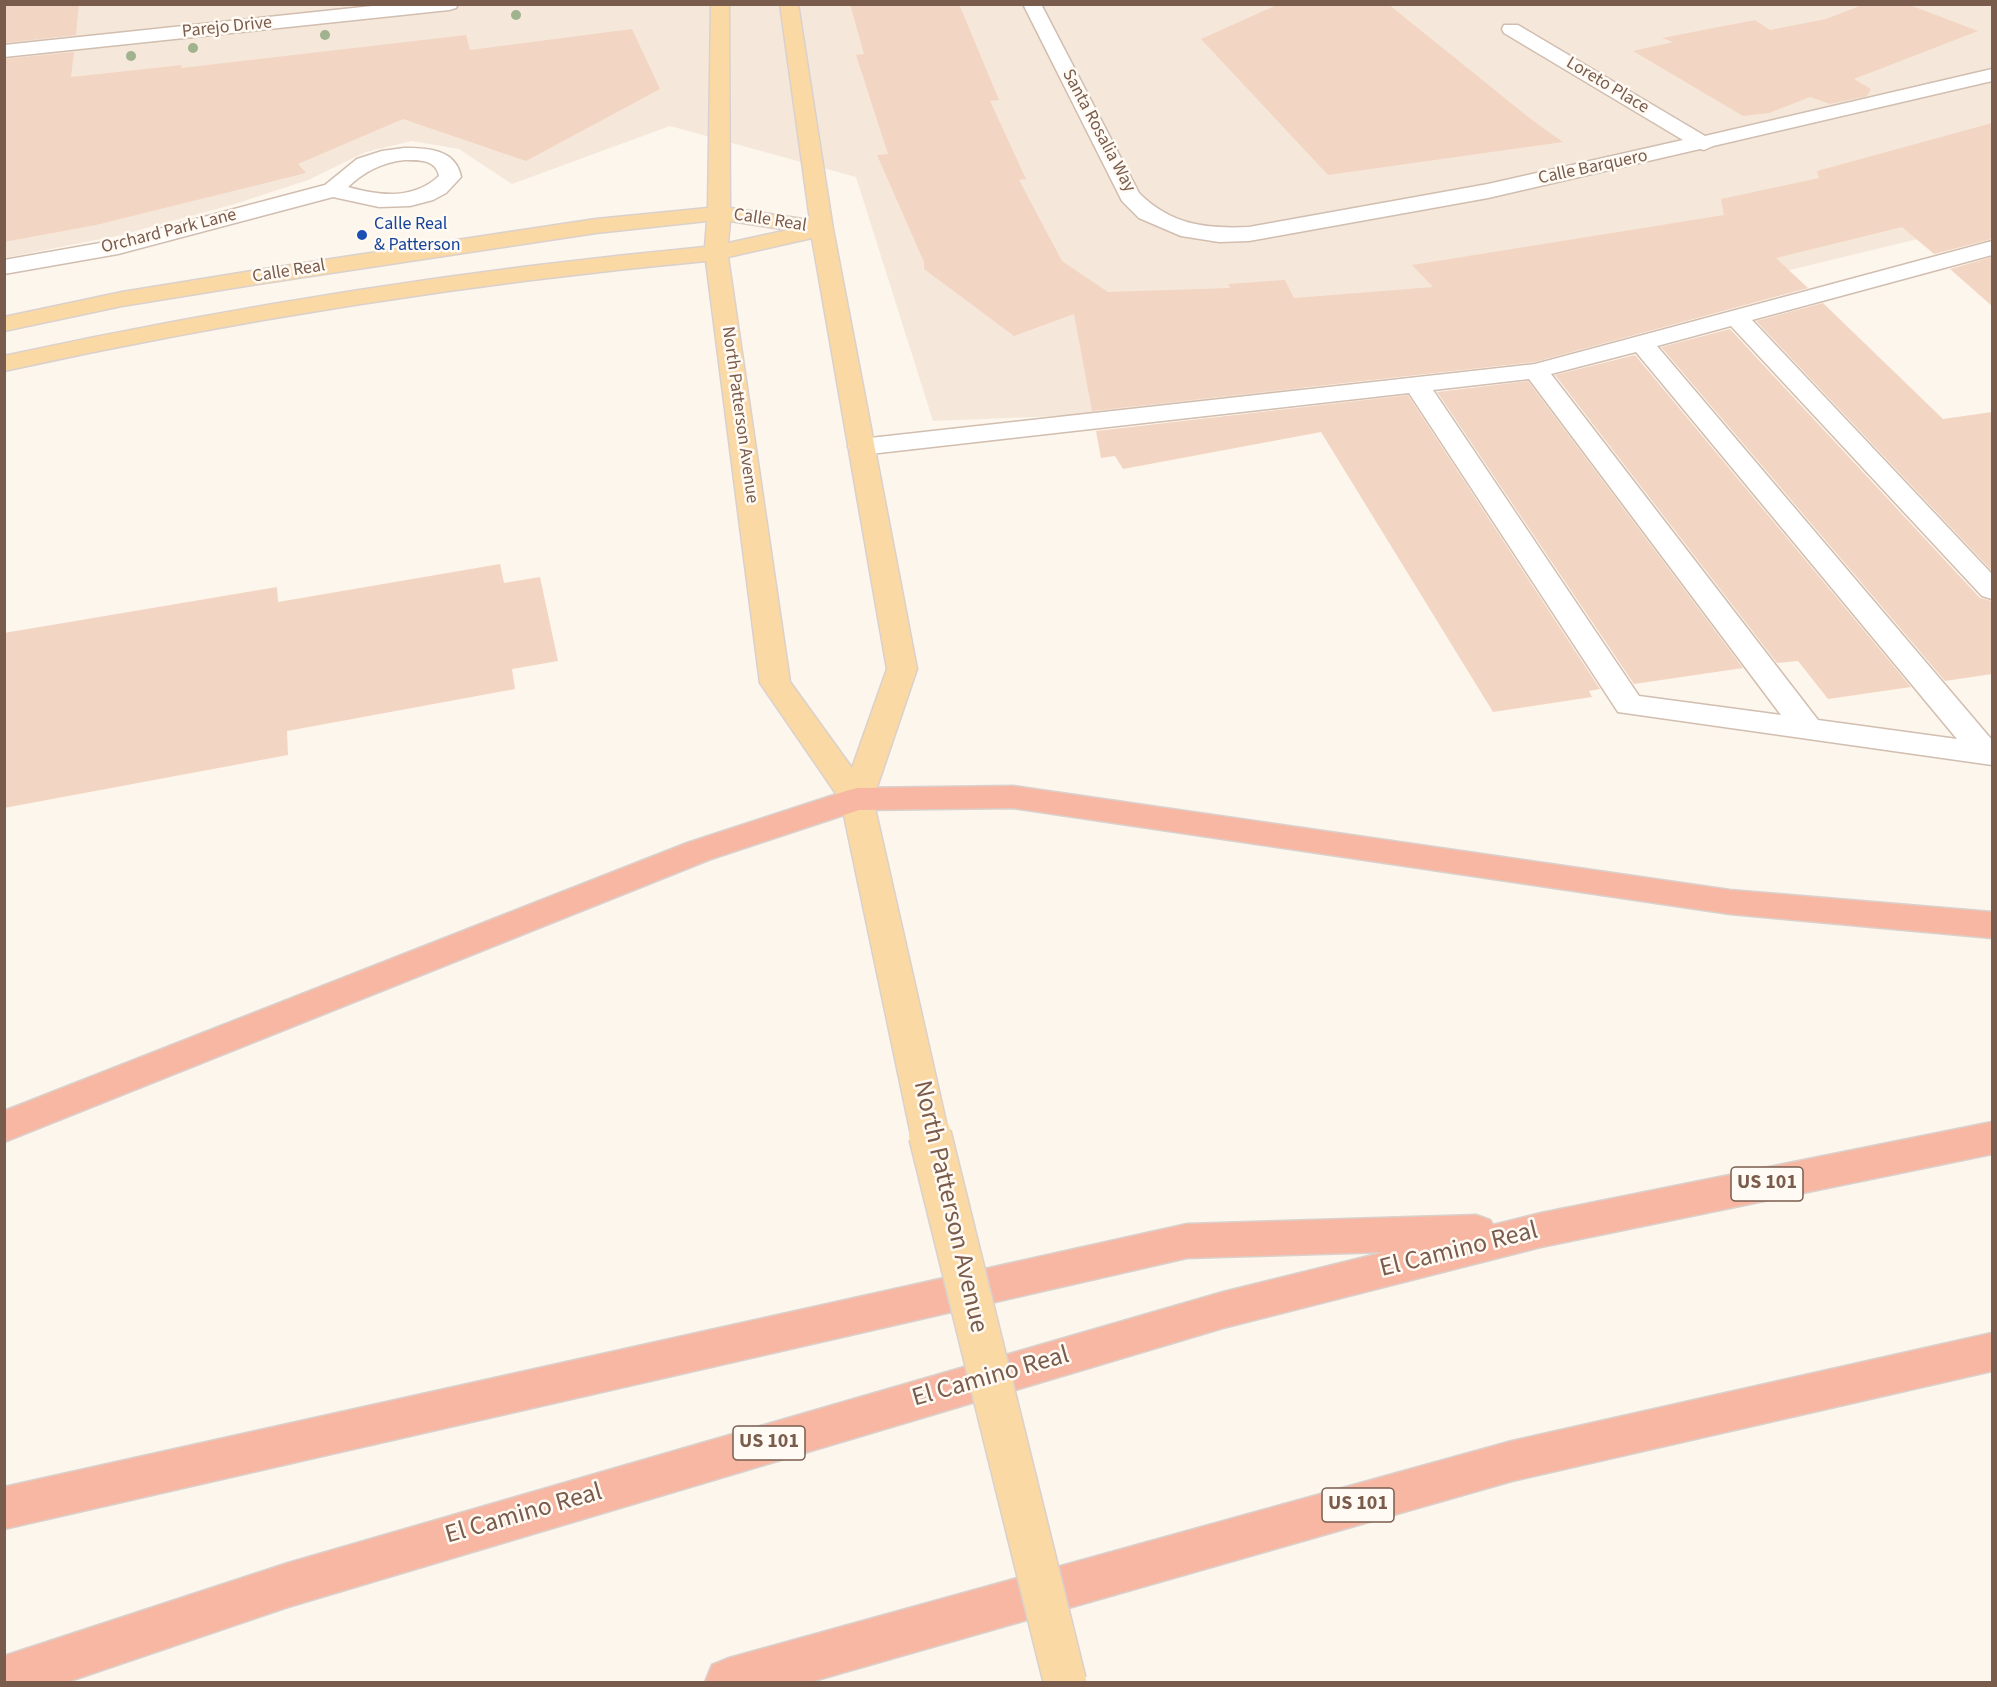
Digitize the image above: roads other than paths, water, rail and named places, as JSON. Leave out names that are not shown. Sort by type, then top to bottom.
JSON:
[{"type":"highway","points":[[4,1127],[699,851],[857,799],[1013,797],[1730,902],[1992,925]]},
{"type":"highway","name":"El Camino Real","points":[[4,1680],[288,1585],[1212,1313],[1540,1230],[1992,1137]]},
{"type":"highway","points":[[4,1509],[1187,1241],[1540,1230]]},
{"type":"highway","name":"US 101","points":[[729,1683],[1512,1461],[1992,1352]]},
{"type":"main road","name":"North Patterson Avenue","points":[[720,4],[719,213],[716,253],[775,683],[857,799],[930,1135],[1065,1683]]},
{"type":"main road","points":[[789,4],[822,229],[902,669],[857,799]]},
{"type":"main road","name":"Calle Real","points":[[4,324],[122,299],[596,226],[719,213],[822,229]]},
{"type":"main road","name":"Calle Real","points":[[4,363],[140,334],[285,309],[566,267],[716,253],[822,229]]},
{"type":"street","name":"Parejo Drive","points":[[4,51],[449,4]]},
{"type":"street","name":"Santa Rosalia Way","points":[[1032,4],[1130,196],[1147,213],[1189,231]]},
{"type":"street","name":"Loreto Place","points":[[1511,29],[1704,144]]},
{"type":"street","name":"Calle Barquero","points":[[1189,231],[1219,235],[1250,234],[1488,191],[1704,144],[1992,75]]},
{"type":"street","name":"Orchard Park Lane","points":[[4,267],[118,247],[333,190]]},
{"type":"street","points":[[861,447],[1536,371],[1992,248]]},
{"type":"street","points":[[1736,317],[1992,590]]},
{"type":"street","points":[[1641,342],[1989,754]]},
{"type":"street","points":[[1536,371],[1808,729]]},
{"type":"street","points":[[1416,384],[1629,705],[1989,754]]},
{"type":"place","name":"Calle Real & Patterson","points":[[362,235]]}]
